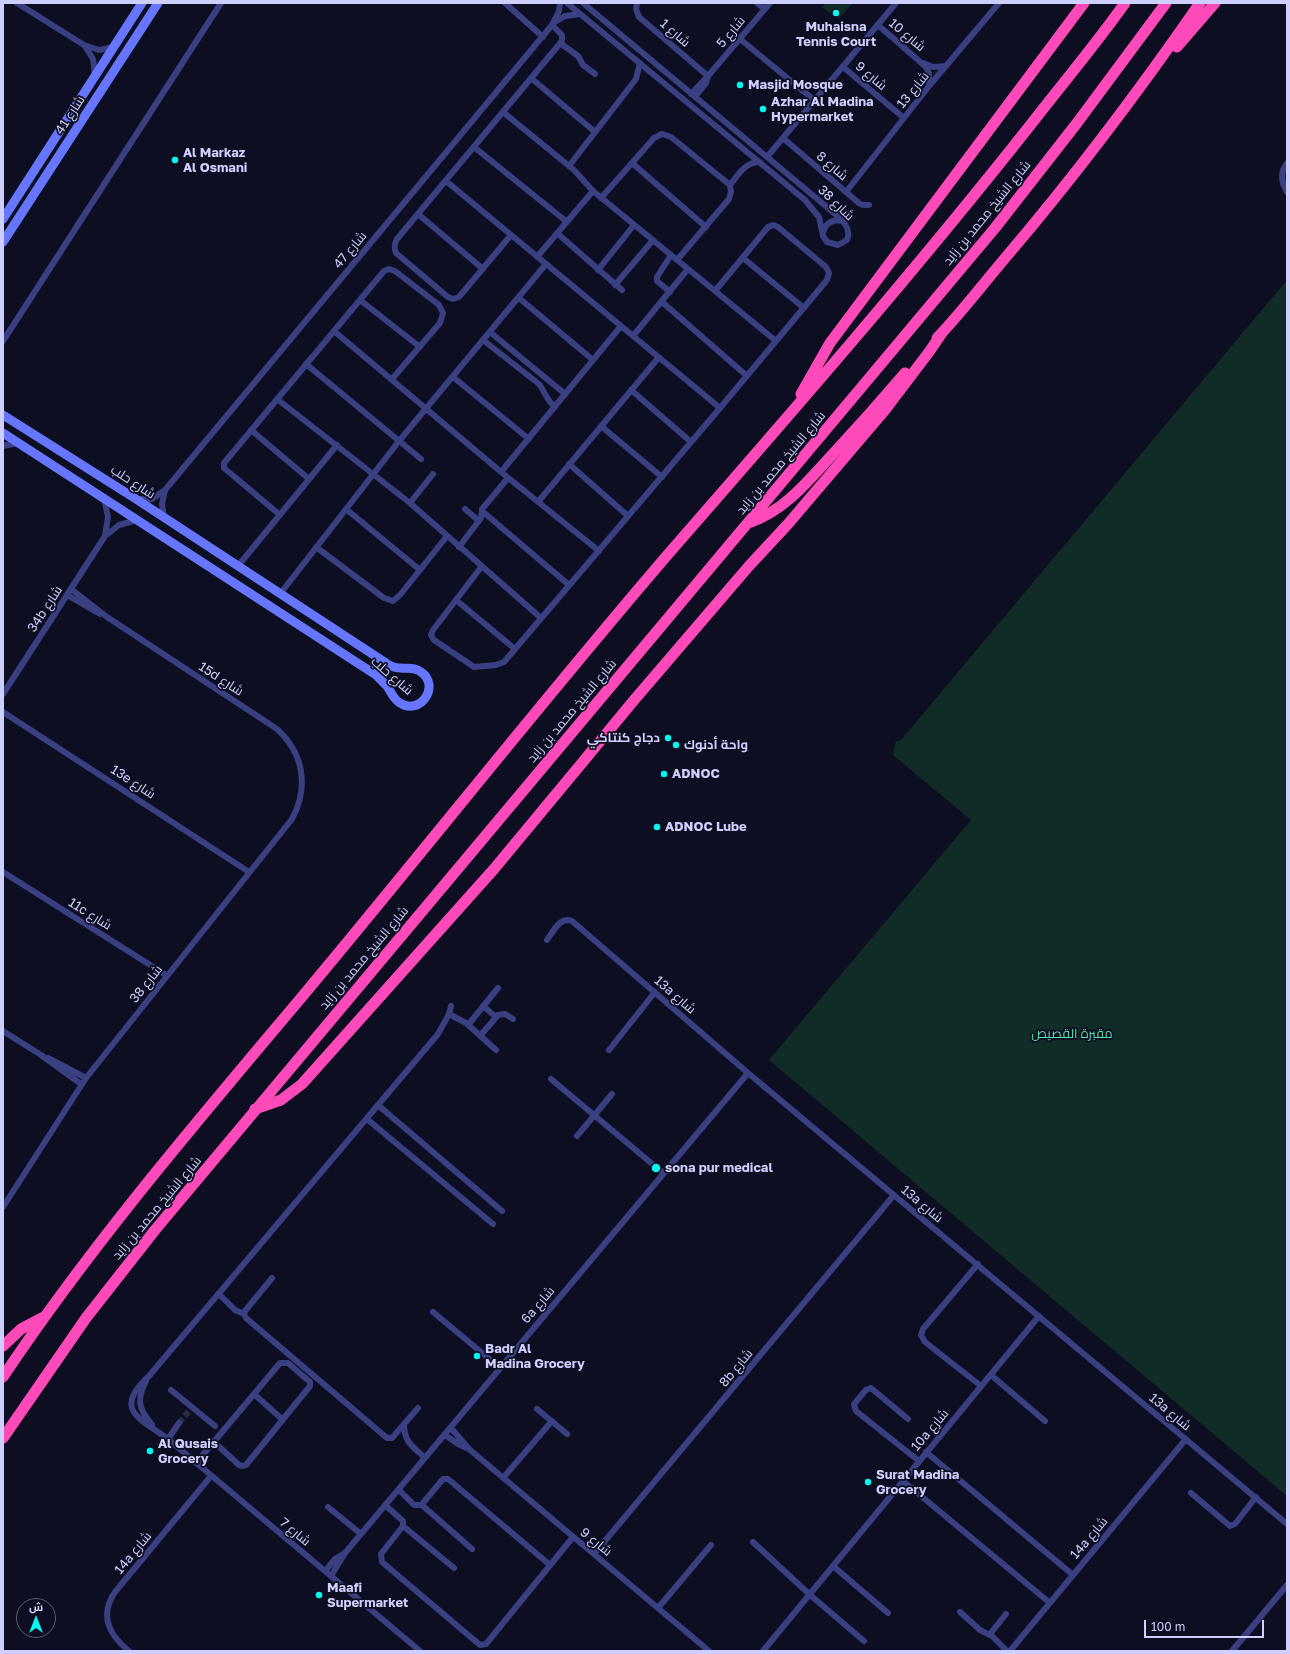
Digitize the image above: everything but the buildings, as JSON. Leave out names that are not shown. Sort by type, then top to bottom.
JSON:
[{"type":"highway","points":[[792,412],[816,366],[834,337],[1084,3]]},
{"type":"highway","name":"شارع الشيخ محمد بن زايد","points":[[3,1377],[44,1317],[126,1208],[181,1140],[624,606],[792,412],[976,194],[1125,3]]},
{"type":"highway","name":"شارع الشيخ محمد بن زايد","points":[[3,1438],[91,1312],[155,1230],[995,228],[1166,3]]},
{"type":"highway","points":[[748,523],[770,514],[788,500],[859,426],[918,358],[942,333],[1031,227],[1147,80],[1200,3]]},
{"type":"highway","points":[[1147,80],[1215,3]]},
{"type":"highway","points":[[255,1109],[281,1100],[302,1084],[469,897],[634,699],[788,524],[869,429],[904,385],[942,333]]},
{"type":"highway","points":[[3,1346],[21,1329],[44,1317]]},
{"type":"street","points":[[17,3],[84,45],[99,50],[114,47]]},
{"type":"street","name":"شارع 41","points":[[3,219],[142,3]]},
{"type":"street","name":"شارع 41","points":[[3,242],[158,3]]},
{"type":"street","points":[[3,341],[221,3]]},
{"type":"street","points":[[505,3],[543,37]]},
{"type":"street","name":"شارع 47","points":[[136,499],[152,499],[165,490],[543,37],[552,25],[559,11],[560,3]]},
{"type":"street","name":"شارع 38","points":[[567,3],[810,205],[819,217],[827,242],[834,245],[841,244],[847,240],[849,232],[846,225],[842,221],[583,3]]},
{"type":"street","name":"شارع 1","points":[[637,3],[636,9],[639,17],[708,76]]},
{"type":"street","points":[[757,3],[765,9]]},
{"type":"street","name":"شارع 5","points":[[693,95],[706,83],[708,76],[770,3]]},
{"type":"street","points":[[767,157],[896,3]]},
{"type":"street","name":"شارع 13","points":[[846,192],[929,86],[998,3]]},
{"type":"street","name":"شارع 47","points":[[552,25],[565,16],[580,14]]},
{"type":"street","points":[[511,235],[459,297],[453,299],[448,297],[396,253],[394,249],[395,242],[560,43],[562,35],[552,25]]},
{"type":"street","name":"شارع 10","points":[[878,25],[922,62],[933,67],[946,66]]},
{"type":"street","points":[[740,39],[814,100]]},
{"type":"street","points":[[560,43],[580,58],[583,65],[595,74]]},
{"type":"street","points":[[84,45],[93,59],[95,76]]},
{"type":"street","name":"شارع 10","points":[[922,62],[929,73],[929,86]]},
{"type":"street","points":[[636,79],[640,63]]},
{"type":"street","name":"شارع 9","points":[[843,67],[904,118]]},
{"type":"street","points":[[569,166],[636,79],[651,73]]},
{"type":"street","points":[[531,78],[595,132]]},
{"type":"street","points":[[503,112],[579,174],[601,198],[776,341]]},
{"type":"street","points":[[601,198],[658,135],[667,135],[730,185],[731,192],[729,199],[677,260]]},
{"type":"street","name":"شارع 8","points":[[783,138],[846,192],[863,205],[869,205]]},
{"type":"street","points":[[474,147],[567,222]]},
{"type":"street","points":[[745,167],[748,152]]},
{"type":"street","points":[[730,185],[745,167],[752,163],[760,162]]},
{"type":"street","points":[[632,163],[706,226]]},
{"type":"street","points":[[1287,163],[1283,170],[1282,178],[1287,192]]},
{"type":"street","points":[[446,181],[720,408]]},
{"type":"street","points":[[537,257],[593,191]]},
{"type":"street","points":[[418,214],[483,269]]},
{"type":"street","points":[[823,232],[828,223],[832,221],[842,221]]},
{"type":"street","points":[[598,270],[634,225]]},
{"type":"street","points":[[482,566],[431,632],[434,640],[469,665],[476,667],[502,664],[747,376],[827,280],[829,274],[828,270],[778,227],[773,225],[768,227],[715,291]]},
{"type":"street","points":[[557,233],[622,290]]},
{"type":"street","points":[[615,285],[653,240]]},
{"type":"street","points":[[670,292],[656,276],[671,255]]},
{"type":"street","points":[[743,258],[804,308]]},
{"type":"street","points":[[280,594],[373,474],[546,264]]},
{"type":"street","points":[[280,515],[224,466],[225,461],[360,300],[384,272],[389,269],[395,270],[442,309],[443,318],[392,380]]},
{"type":"street","points":[[633,336],[688,269]]},
{"type":"street","points":[[518,298],[593,360]]},
{"type":"street","points":[[360,300],[420,347]]},
{"type":"street","points":[[662,302],[747,376]]},
{"type":"street","points":[[502,472],[621,326]]},
{"type":"street","points":[[334,331],[508,478],[599,551]]},
{"type":"street","points":[[490,332],[565,394]]},
{"type":"street","points":[[483,340],[539,384],[548,400],[555,407]]},
{"type":"street","points":[[538,502],[659,357]]},
{"type":"street","points":[[306,364],[421,459]]},
{"type":"street","points":[[453,377],[529,439]]},
{"type":"street","points":[[631,390],[691,442]]},
{"type":"street","points":[[277,399],[410,502],[541,618]]},
{"type":"street","name":"شارع حلب","points":[[3,415],[136,499],[386,664],[400,668],[414,668],[419,670],[428,679],[429,685],[427,697],[423,701],[412,706],[400,704],[376,675],[3,433]]},
{"type":"street","points":[[601,426],[662,477]]},
{"type":"street","points":[[251,430],[309,479]]},
{"type":"street","points":[[3,446],[18,443]]},
{"type":"street","points":[[238,566],[337,445]]},
{"type":"street","points":[[569,464],[628,516]]},
{"type":"street","points":[[410,502],[433,474]]},
{"type":"street","points":[[460,547],[480,521],[482,511],[508,478]]},
{"type":"street","points":[[164,518],[162,504],[165,490]]},
{"type":"street","name":"34b شارع","points":[[103,498],[108,517],[105,536]]},
{"type":"street","points":[[346,509],[420,570]]},
{"type":"street","points":[[465,509],[480,521]]},
{"type":"street","points":[[482,511],[569,585]]},
{"type":"street","name":"34b شارع","points":[[3,694],[105,536],[119,525],[137,520]]},
{"type":"street","points":[[316,547],[388,600],[397,599],[447,536]]},
{"type":"street","name":"15d شارع","points":[[71,589],[107,617],[277,729],[284,735],[295,750],[302,776]]},
{"type":"street","name":"15d شارع","points":[[67,595],[107,617]]},
{"type":"street","points":[[456,600],[515,649]]},
{"type":"street","name":"13e شارع","points":[[3,712],[249,872]]},
{"type":"street","name":"شارع 38","points":[[3,1207],[81,1084],[166,975],[292,819],[300,803],[303,785],[302,776]]},
{"type":"street","name":"11c شارع","points":[[3,872],[166,975]]},
{"type":"street","name":"13a شارع","points":[[547,940],[562,921],[570,920],[748,1073],[1287,1524]]},
{"type":"street","points":[[468,1025],[498,988]]},
{"type":"street","points":[[610,1050],[655,992]]},
{"type":"street","name":"شارع 7","points":[[420,1651],[156,1430],[144,1416],[140,1404],[142,1392],[149,1376],[379,1106],[438,1034],[449,1014],[451,1006]]},
{"type":"street","points":[[483,1006],[496,1017]]},
{"type":"street","points":[[449,1014],[468,1025],[496,1050]]},
{"type":"street","points":[[480,1036],[500,1014],[505,1014],[513,1019]]},
{"type":"street","points":[[3,1031],[41,1055],[81,1084]]},
{"type":"street","points":[[41,1055],[56,1061],[86,1078]]},
{"type":"street","name":"6a شارع","points":[[331,1576],[345,1553],[748,1073]]},
{"type":"street","points":[[551,1079],[663,1173]]},
{"type":"street","points":[[577,1136],[612,1094]]},
{"type":"street","points":[[379,1106],[502,1211]]},
{"type":"street","points":[[367,1119],[492,1224]]},
{"type":"street","name":"8b شارع","points":[[594,1554],[894,1195]]},
{"type":"street","points":[[978,1264],[923,1329],[921,1337],[925,1342],[981,1386]]},
{"type":"street","points":[[244,1314],[272,1278]]},
{"type":"street","points":[[219,1294],[235,1310],[244,1314],[246,1318],[387,1438],[392,1438],[418,1408]]},
{"type":"street","points":[[433,1312],[500,1368]]},
{"type":"street","name":"10a شارع","points":[[763,1651],[1039,1316]]},
{"type":"street","points":[[196,1463],[280,1363],[288,1363],[310,1382],[310,1386],[244,1466],[239,1465],[214,1442]]},
{"type":"street","points":[[991,1375],[1045,1421]]},
{"type":"street","points":[[908,1419],[871,1388],[866,1390],[854,1404],[856,1411],[919,1461]]},
{"type":"street","points":[[171,1390],[191,1409],[215,1426]]},
{"type":"street","points":[[254,1394],[283,1420]]},
{"type":"street","points":[[537,1409],[567,1434]]},
{"type":"street","points":[[503,1478],[552,1421]]},
{"type":"street","points":[[168,1439],[179,1423]]},
{"type":"street","points":[[404,1424],[404,1435],[407,1440],[425,1458]]},
{"type":"street","name":"شارع 9","points":[[450,1428],[469,1449],[710,1651]]},
{"type":"street","name":"شارع 9","points":[[445,1435],[458,1444],[469,1449]]},
{"type":"street","name":"14a شارع","points":[[1009,1651],[1186,1439]]},
{"type":"street","points":[[926,1452],[1073,1575]]},
{"type":"street","name":"14a شارع","points":[[129,1651],[118,1642],[109,1627],[107,1616],[110,1602],[115,1592],[211,1476]]},
{"type":"street","points":[[398,1490],[414,1505],[422,1504],[442,1480],[448,1479],[550,1565]]},
{"type":"street","points":[[903,1481],[1050,1603]]},
{"type":"street","points":[[1190,1494],[1230,1526],[1235,1524],[1256,1498]]},
{"type":"street","points":[[422,1504],[424,1508],[472,1549]]},
{"type":"street","points":[[385,1505],[403,1521],[404,1526],[454,1568]]},
{"type":"street","points":[[328,1507],[361,1534]]},
{"type":"street","points":[[404,1526],[381,1554],[382,1562],[478,1645],[486,1644],[573,1537]]},
{"type":"street","points":[[753,1542],[809,1594],[864,1641]]},
{"type":"street","points":[[658,1608],[711,1545]]},
{"type":"street","name":"6a شارع","points":[[325,1571],[335,1559],[345,1553]]},
{"type":"street","points":[[833,1566],[888,1612]]},
{"type":"street","points":[[1232,1651],[1287,1585]]},
{"type":"street","points":[[960,1612],[980,1630],[990,1635],[1009,1651]]},
{"type":"street","points":[[990,1635],[991,1631],[1006,1614]]},
{"type":"green space","name":"Muhaisna Tennis Court","points":[[825,3],[853,3],[838,19],[822,7]]},
{"type":"green space","name":"مقبرة القصيص","points":[[1287,280],[1287,1496],[769,1060],[971,820],[893,755],[896,741],[901,740]]},
{"type":"tunnel","points":[[179,1423],[189,1411]]},
{"type":"place","name":"Muhaisna Tennis Court","points":[[836,13]]},
{"type":"place","name":"Masjid Mosque","points":[[740,85]]},
{"type":"place","name":"Azhar Al Madina Hypermarket","points":[[763,109]]},
{"type":"place","name":"Al Markaz Al Osmani","points":[[175,160]]},
{"type":"place","name":"دجاج كنتاكي","points":[[668,738]]},
{"type":"place","name":"واحة أدنوك","points":[[676,745]]},
{"type":"place","name":"ADNOC","points":[[664,774]]},
{"type":"place","name":"ADNOC Lube","points":[[657,827]]},
{"type":"place","name":"sona pur medical","points":[[656,1168]]},
{"type":"place","name":"Badr Al Madina Grocery","points":[[477,1356]]},
{"type":"place","name":"Al Qusais Grocery","points":[[150,1451]]},
{"type":"place","name":"Surat Madina Grocery","points":[[868,1482]]},
{"type":"place","name":"Maafi Supermarket","points":[[319,1595]]}]
